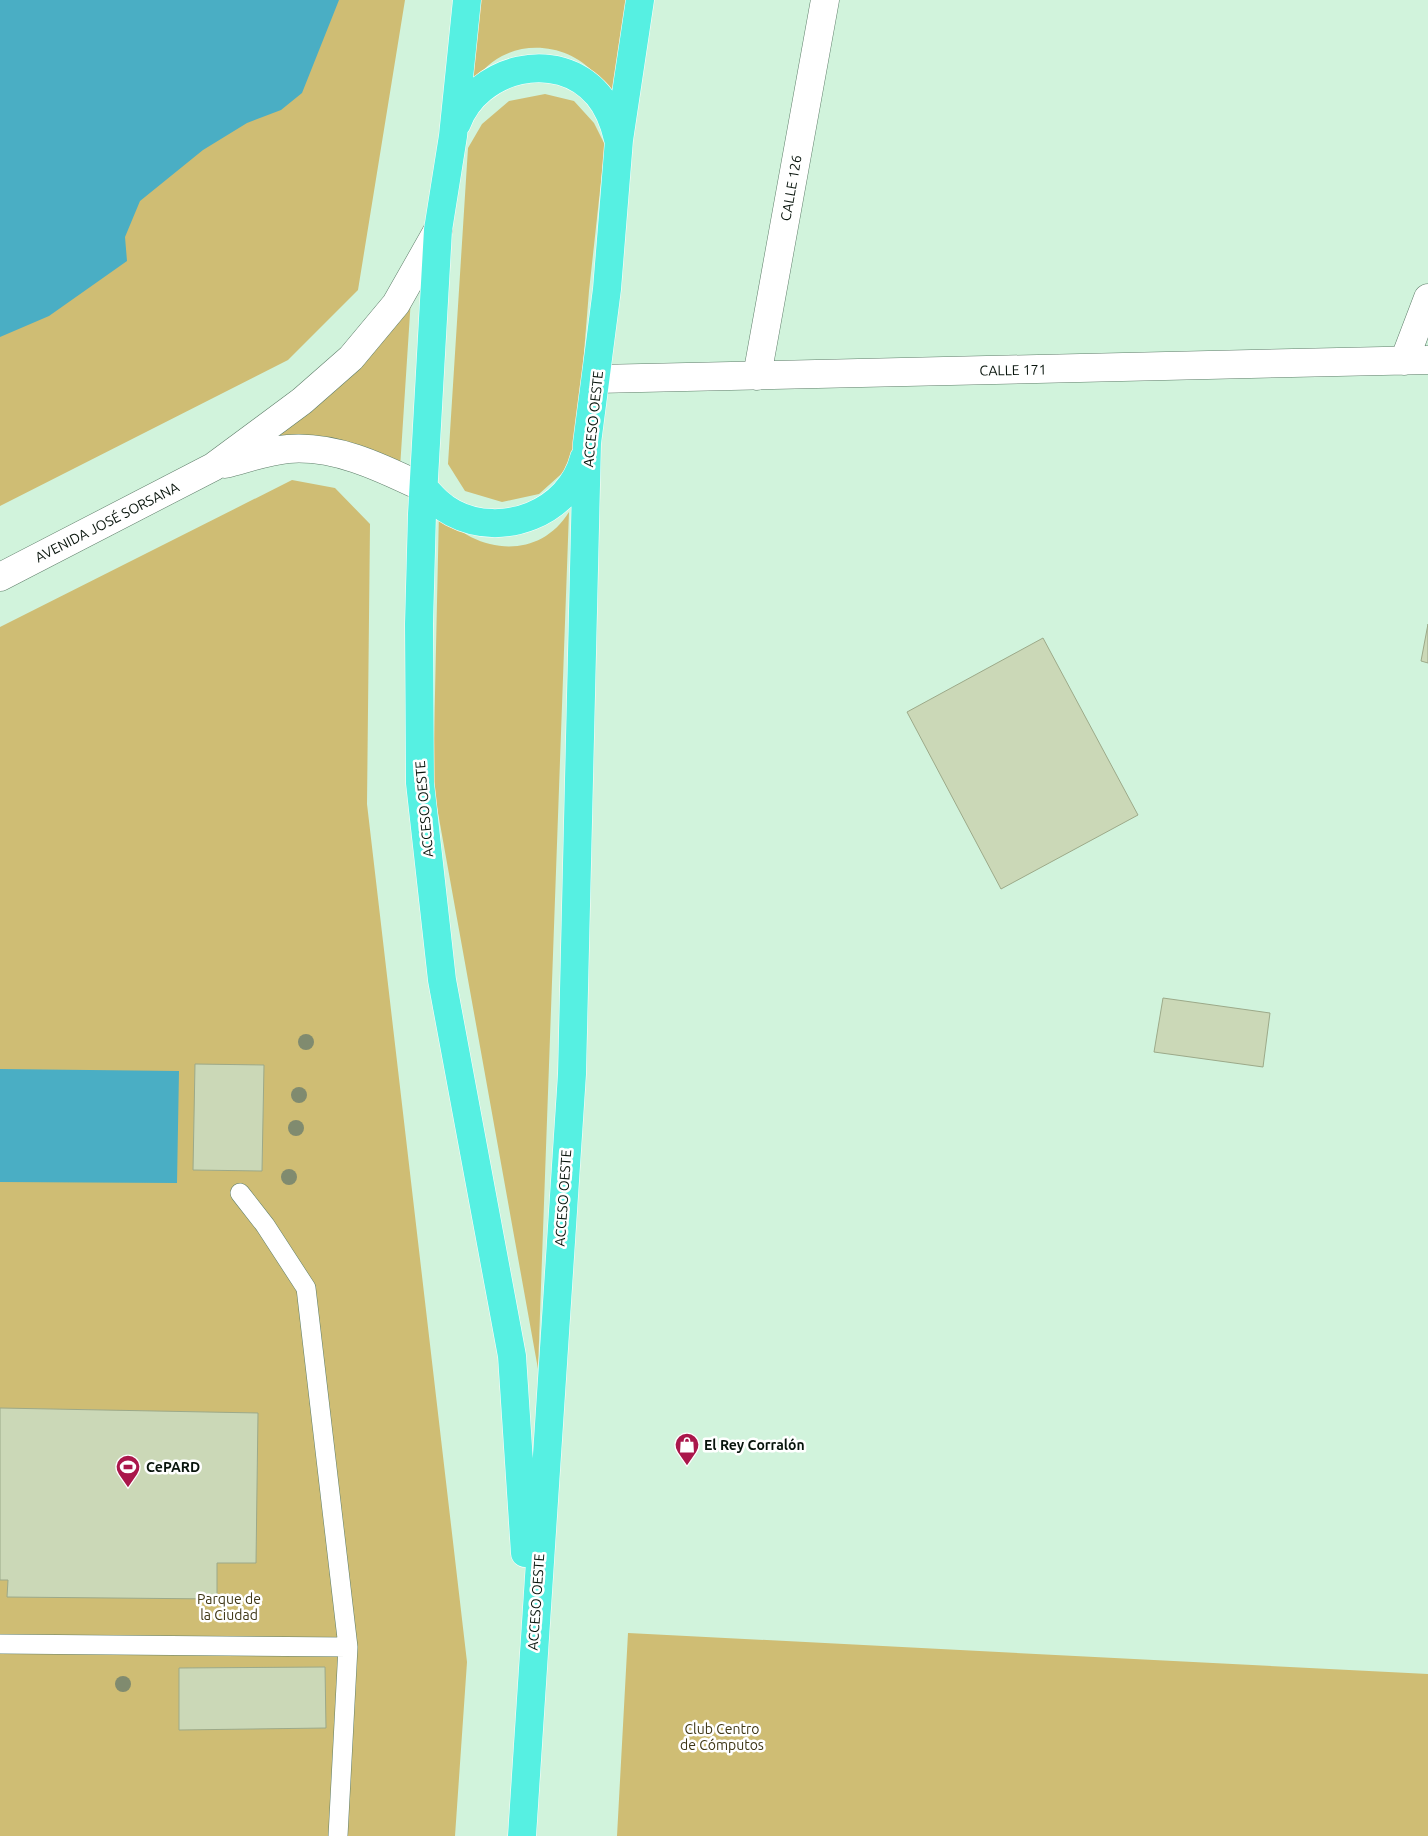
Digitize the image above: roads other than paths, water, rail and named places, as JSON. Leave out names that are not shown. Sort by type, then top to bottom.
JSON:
[{"type":"highway","name":"ACCESO OESTE","points":[[467,0],[453,136],[438,230],[424,488],[419,624],[420,783],[442,980],[512,1356],[532,1659]]},
{"type":"highway","name":"ACCESO OESTE","points":[[532,1659],[572,1074],[587,443],[597,379],[607,289],[619,140],[640,0]]},
{"type":"highway","points":[[453,136],[462,111],[478,90],[500,75],[525,68],[534,68],[551,69],[576,78],[597,94],[612,115],[619,140]]},
{"type":"highway","points":[[424,488],[437,502],[454,514],[472,521],[491,524],[530,518],[562,496],[574,480],[582,462],[587,443]]},
{"type":"highway","points":[[522,1836],[532,1659]]},
{"type":"street","name":"CALLE 126","points":[[757,376],[825,0]]},
{"type":"street","name":"AVENIDA JOSÉ SORSANA","points":[[0,577],[214,467],[302,401],[351,358],[396,304],[438,230]]},
{"type":"street","points":[[1416,361],[1428,298]]},
{"type":"street","name":"CALLE 171","points":[[597,379],[1416,361]]},
{"type":"street","name":"AVENIDA JOSÉ SORSANA","points":[[214,467],[287,449],[322,450],[385,470],[424,488]]},
{"type":"lane","points":[[240,1194],[266,1225],[306,1288],[348,1648],[338,1836]]},
{"type":"lane","points":[[0,1644],[348,1648]]},
{"type":"water","points":[[0,0],[339,0],[302,93],[281,110],[247,123],[203,150],[140,201],[125,237],[127,261],[49,316],[0,337]]},
{"type":"water","points":[[0,1069],[179,1071],[177,1183],[0,1182]]},
{"type":"place","name":"El Rey Corralón","points":[[687,1466]]},
{"type":"place","name":"CePARD","points":[[128,1488]]},
{"type":"park label","name":"Parque de la Ciudad","points":[[229,1608]]},
{"type":"park label","name":"Club Centro de Cómputos","points":[[722,1738]]}]
